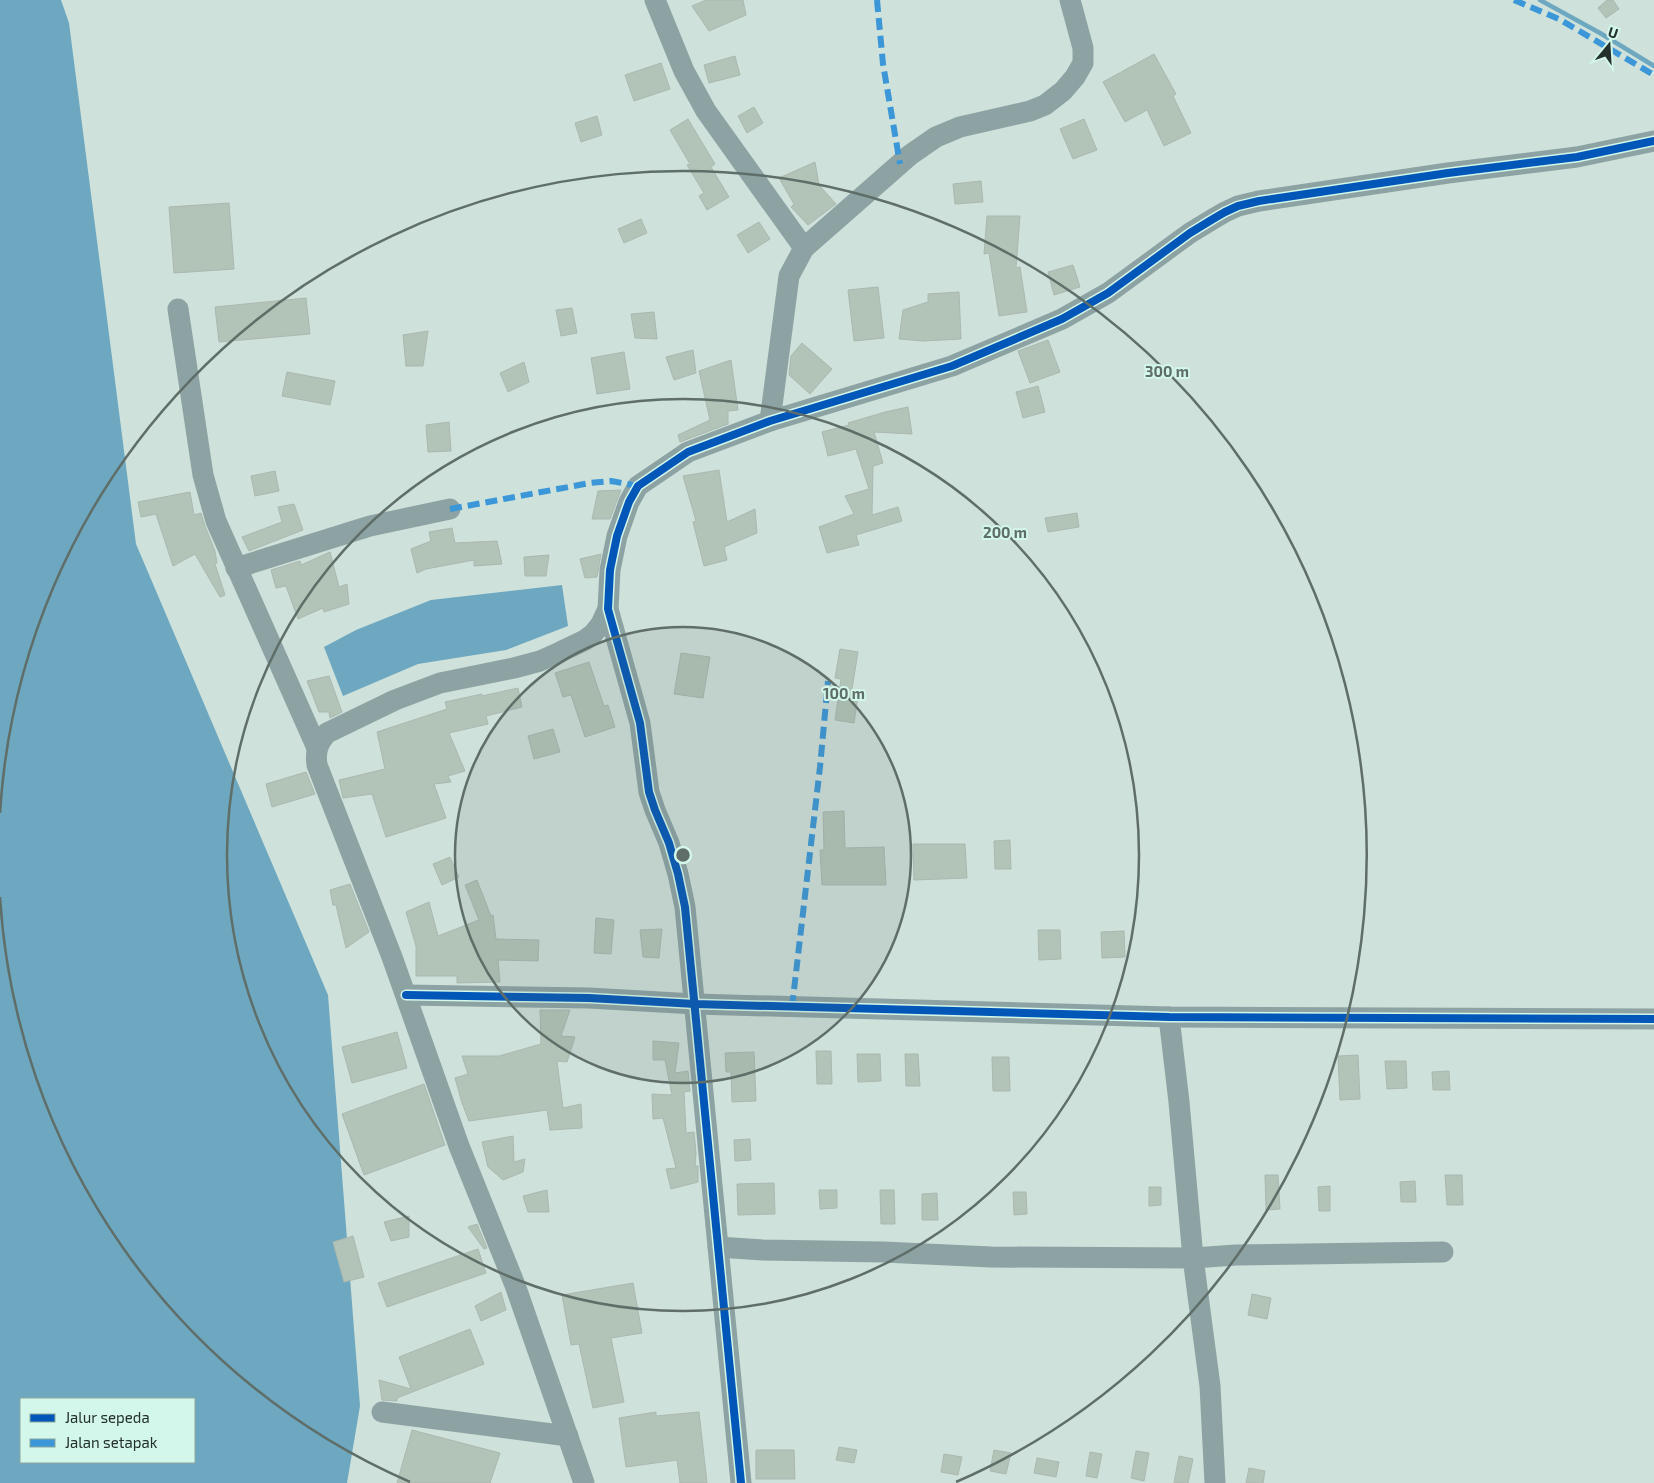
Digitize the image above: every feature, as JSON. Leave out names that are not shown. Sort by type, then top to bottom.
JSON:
[{"type":"street","points":[[655,0],[684,71],[706,112],[804,248]]},
{"type":"street","points":[[770,421],[789,276],[804,248],[910,155],[936,137],[960,127],[1030,112],[1045,105],[1062,91],[1075,76],[1082,62],[1083,48],[1070,0]]},
{"type":"street","points":[[742,1483],[685,907],[669,843],[649,792],[640,723],[608,609],[610,570],[617,536],[623,517],[638,486],[688,452],[770,421],[952,366],[1062,319],[1108,293],[1190,233],[1238,206],[1259,201],[1577,157],[1654,141]]},
{"type":"street","points":[[178,309],[203,475],[216,521],[317,748],[317,765],[406,994],[459,1146],[515,1285],[584,1483]]},
{"type":"street","points":[[236,568],[370,526],[450,510]]},
{"type":"street","points":[[317,748],[321,739],[327,733],[395,700],[440,683],[514,668],[540,661],[560,652],[593,634],[601,624],[608,609]]},
{"type":"street","points":[[406,994],[1169,1017],[1654,1019]]},
{"type":"street","points":[[1169,1017],[1179,1102],[1193,1258],[1210,1386],[1214,1483]]},
{"type":"street","points":[[718,1247],[991,1257],[1193,1258],[1236,1255],[1443,1252]]},
{"type":"street","points":[[382,1412],[568,1436]]},
{"type":"water","points":[[0,0],[61,0],[69,23],[136,544],[328,995],[360,1406],[347,1483],[0,1483]]},
{"type":"water","points":[[562,585],[568,626],[506,650],[418,664],[343,696],[324,647],[356,630],[431,600]]},
{"type":"building","points":[[706,0],[743,0],[746,15],[709,31],[692,6]]},
{"type":"building","points":[[1607,0],[1613,0],[1619,9],[1606,18],[1598,8]]},
{"type":"building","points":[[1154,54],[1176,94],[1173,96],[1191,133],[1164,146],[1147,110],[1125,122],[1103,82]]},
{"type":"building","points":[[735,56],[740,75],[709,83],[704,65]]},
{"type":"building","points":[[661,63],[670,89],[634,101],[625,75]]},
{"type":"building","points":[[754,107],[763,123],[747,133],[738,116]]},
{"type":"building","points":[[597,116],[602,135],[581,142],[575,123]]},
{"type":"building","points":[[688,119],[715,164],[711,167],[729,197],[707,210],[699,196],[704,193],[687,165],[690,164],[670,130]]},
{"type":"building","points":[[1084,119],[1097,150],[1073,159],[1060,129]]},
{"type":"building","points":[[815,162],[819,185],[836,204],[808,225],[791,207],[794,204],[779,178]]},
{"type":"building","points":[[981,181],[983,202],[955,204],[953,184]]},
{"type":"building","points":[[229,203],[234,269],[174,273],[169,207]]},
{"type":"building","points":[[987,216],[1020,216],[1016,268],[1020,267],[1027,312],[999,316],[989,253],[984,254]]},
{"type":"building","points":[[641,219],[647,233],[624,243],[618,229]]},
{"type":"building","points":[[759,222],[770,239],[748,253],[737,235]]},
{"type":"building","points":[[1073,265],[1080,287],[1054,295],[1048,272]]},
{"type":"building","points":[[878,287],[884,338],[854,341],[848,290]]},
{"type":"building","points":[[959,292],[961,339],[923,341],[899,339],[903,310],[928,302],[928,294]]},
{"type":"building","points":[[306,298],[310,334],[219,342],[215,307]]},
{"type":"building","points":[[572,308],[577,333],[561,336],[556,310]]},
{"type":"building","points":[[654,312],[657,339],[635,338],[631,314]]},
{"type":"building","points":[[428,331],[423,366],[406,366],[403,335]]},
{"type":"building","points":[[1048,340],[1060,372],[1030,383],[1018,351]]},
{"type":"building","points":[[802,343],[832,369],[810,394],[789,375],[791,356]]},
{"type":"building","points":[[693,350],[696,373],[674,380],[666,357]]},
{"type":"building","points":[[624,352],[630,389],[597,394],[591,358]]},
{"type":"building","points":[[731,360],[738,410],[728,411],[728,424],[680,442],[678,435],[710,420],[699,371]]},
{"type":"building","points":[[524,362],[529,382],[508,392],[500,373]]},
{"type":"building","points":[[287,372],[335,381],[330,405],[282,396]]},
{"type":"building","points":[[1038,386],[1045,412],[1023,418],[1016,392]]},
{"type":"building","points":[[908,407],[912,434],[874,432],[883,463],[873,466],[872,515],[898,507],[902,521],[856,535],[859,545],[827,553],[819,527],[854,514],[845,496],[869,489],[856,449],[828,456],[822,432],[885,412]]},
{"type":"building","points":[[449,422],[451,451],[428,452],[426,425]]},
{"type":"building","points":[[719,470],[727,522],[755,509],[757,533],[724,547],[727,560],[704,566],[693,522],[696,521],[683,476]]},
{"type":"building","points":[[275,471],[279,491],[255,496],[251,476]]},
{"type":"building","points":[[621,490],[610,519],[592,519],[598,491]]},
{"type":"building","points":[[190,492],[194,515],[201,513],[215,551],[217,563],[215,564],[225,595],[220,597],[195,554],[173,566],[156,514],[141,517],[138,502]]},
{"type":"building","points":[[294,504],[303,530],[249,551],[242,537],[282,522],[278,507]]},
{"type":"building","points":[[1077,513],[1079,527],[1048,532],[1045,518]]},
{"type":"building","points":[[452,528],[455,543],[497,541],[502,564],[474,566],[474,560],[426,569],[417,573],[411,549],[431,541],[429,532]]},
{"type":"building","points":[[330,552],[339,587],[347,584],[349,604],[324,612],[323,608],[298,619],[286,586],[276,588],[271,570],[300,561],[301,565]]},
{"type":"building","points":[[601,554],[597,577],[585,578],[580,559]]},
{"type":"building","points":[[549,555],[546,576],[525,576],[524,557]]},
{"type":"building","points":[[840,649],[858,652],[851,695],[858,696],[854,723],[835,720],[841,679],[835,678]]},
{"type":"building","points":[[681,653],[710,657],[703,698],[674,694]]},
{"type":"building","points":[[589,662],[604,706],[608,705],[615,727],[585,737],[571,695],[563,697],[555,673]]},
{"type":"building","points":[[329,676],[342,712],[330,718],[329,712],[319,712],[307,681]]},
{"type":"building","points":[[518,688],[522,707],[486,716],[488,724],[449,733],[465,771],[448,776],[451,782],[434,784],[446,818],[386,837],[372,794],[343,798],[339,780],[385,769],[377,732],[447,709],[445,702]]},
{"type":"building","points":[[553,729],[560,752],[534,759],[528,736]]},
{"type":"building","points":[[306,772],[315,794],[272,807],[266,784]]},
{"type":"building","points":[[844,811],[845,848],[884,847],[886,885],[822,885],[820,850],[824,850],[823,812]]},
{"type":"building","points":[[1010,840],[1011,869],[995,869],[994,841]]},
{"type":"building","points":[[913,844],[965,844],[967,878],[914,880]]},
{"type":"building","points":[[450,857],[459,877],[442,885],[433,864]]},
{"type":"building","points":[[477,880],[491,916],[493,915],[496,939],[539,940],[538,961],[498,960],[500,982],[457,983],[457,976],[416,976],[416,946],[406,912],[429,902],[438,936],[479,920],[465,885]]},
{"type":"building","points":[[350,884],[369,932],[346,948],[336,905],[333,905],[330,890]]},
{"type":"building","points":[[596,918],[614,920],[611,954],[594,953]]},
{"type":"building","points":[[662,929],[659,958],[643,957],[640,930]]},
{"type":"building","points":[[1038,930],[1060,930],[1061,959],[1039,960]]},
{"type":"building","points":[[1124,931],[1125,957],[1102,958],[1101,932]]},
{"type":"building","points":[[540,1010],[570,1010],[561,1036],[575,1037],[567,1062],[557,1061],[563,1108],[581,1104],[582,1128],[550,1130],[547,1110],[469,1121],[455,1078],[468,1074],[462,1056],[499,1056],[541,1044]]},
{"type":"building","points":[[397,1032],[407,1068],[352,1083],[342,1047]]},
{"type":"building","points":[[653,1041],[679,1043],[675,1073],[688,1071],[690,1091],[684,1092],[686,1133],[694,1132],[695,1166],[698,1166],[698,1182],[671,1189],[666,1169],[676,1168],[663,1118],[653,1119],[652,1094],[672,1095],[665,1060],[653,1060]]},
{"type":"building","points":[[816,1051],[831,1051],[832,1084],[817,1084]]},
{"type":"building","points":[[754,1052],[756,1101],[732,1102],[731,1072],[726,1072],[725,1053]]},
{"type":"building","points":[[857,1054],[880,1054],[881,1081],[858,1082]]},
{"type":"building","points":[[905,1054],[918,1054],[920,1086],[906,1086]]},
{"type":"building","points":[[1358,1055],[1360,1099],[1340,1100],[1338,1056]]},
{"type":"building","points":[[992,1057],[1009,1057],[1010,1091],[993,1091]]},
{"type":"building","points":[[1385,1061],[1406,1061],[1407,1088],[1387,1089]]},
{"type":"building","points":[[1449,1071],[1450,1090],[1433,1090],[1432,1072]]},
{"type":"building","points":[[424,1084],[445,1145],[364,1175],[342,1114]]},
{"type":"building","points":[[513,1136],[514,1162],[525,1159],[523,1172],[503,1180],[488,1167],[482,1142]]},
{"type":"building","points":[[750,1139],[751,1160],[735,1161],[734,1140]]},
{"type":"building","points":[[1265,1175],[1278,1175],[1280,1209],[1266,1210]]},
{"type":"building","points":[[1445,1175],[1462,1175],[1463,1205],[1447,1205]]},
{"type":"building","points":[[1415,1181],[1416,1202],[1401,1202],[1400,1182]]},
{"type":"building","points":[[774,1183],[775,1214],[738,1215],[737,1184]]},
{"type":"building","points":[[1330,1186],[1330,1211],[1319,1211],[1318,1187]]},
{"type":"building","points":[[1149,1187],[1161,1187],[1161,1205],[1149,1206]]},
{"type":"building","points":[[547,1190],[549,1212],[528,1212],[523,1196]]},
{"type":"building","points":[[819,1190],[837,1190],[837,1208],[820,1209]]},
{"type":"building","points":[[880,1190],[894,1190],[895,1224],[881,1224]]},
{"type":"building","points":[[1013,1192],[1026,1192],[1027,1214],[1014,1215]]},
{"type":"building","points":[[937,1193],[938,1220],[922,1220],[922,1194]]},
{"type":"building","points":[[409,1216],[409,1237],[391,1241],[384,1222]]},
{"type":"building","points":[[477,1224],[487,1248],[484,1249],[468,1227]]},
{"type":"building","points":[[353,1236],[364,1277],[344,1282],[333,1242]]},
{"type":"building","points":[[478,1249],[486,1273],[387,1307],[378,1283]]},
{"type":"building","points":[[633,1283],[642,1333],[611,1338],[624,1402],[593,1408],[579,1344],[571,1345],[562,1295]]},
{"type":"building","points":[[501,1292],[506,1310],[481,1321],[475,1306]]},
{"type":"building","points":[[1252,1294],[1271,1298],[1267,1319],[1248,1315]]},
{"type":"building","points":[[470,1329],[484,1364],[397,1398],[397,1401],[382,1400],[379,1380],[411,1389],[399,1357]]},
{"type":"building","points":[[656,1412],[656,1416],[699,1412],[707,1483],[680,1483],[677,1460],[626,1467],[619,1418]]},
{"type":"building","points":[[412,1430],[500,1453],[490,1483],[397,1483]]},
{"type":"building","points":[[839,1447],[857,1450],[854,1463],[836,1460]]},
{"type":"building","points":[[756,1450],[794,1450],[795,1479],[756,1479]]},
{"type":"building","points":[[994,1450],[1011,1453],[1006,1474],[990,1471]]},
{"type":"building","points":[[1136,1451],[1149,1453],[1144,1481],[1131,1478]]},
{"type":"building","points":[[1090,1452],[1102,1454],[1097,1478],[1086,1476]]},
{"type":"building","points":[[944,1454],[962,1457],[958,1475],[941,1472]]},
{"type":"building","points":[[1179,1456],[1193,1459],[1188,1483],[1174,1483]]},
{"type":"building","points":[[1037,1458],[1059,1462],[1056,1477],[1034,1473]]},
{"type":"building","points":[[1249,1468],[1265,1471],[1263,1483],[1246,1483]]},
{"type":"waterway","points":[[1540,0],[1600,33],[1654,66]]},
{"type":"marked path","points":[[877,0],[883,64],[900,164]]},
{"type":"marked path","points":[[1514,0],[1559,19],[1654,75]]},
{"type":"marked path","points":[[450,509],[590,483],[611,481],[638,486]]},
{"type":"marked path","points":[[792,1007],[828,681]]},
{"type":"cycle path","points":[[741,1483],[685,907],[669,843],[649,792],[640,723],[608,609],[610,570],[617,536],[629,502],[638,486],[688,452],[770,421],[952,366],[1062,319],[1108,293],[1190,233],[1238,206],[1259,201],[1448,173],[1577,157],[1654,141]]},
{"type":"cycle path","points":[[406,995],[589,998],[695,1004],[1169,1017],[1654,1019]]}]
